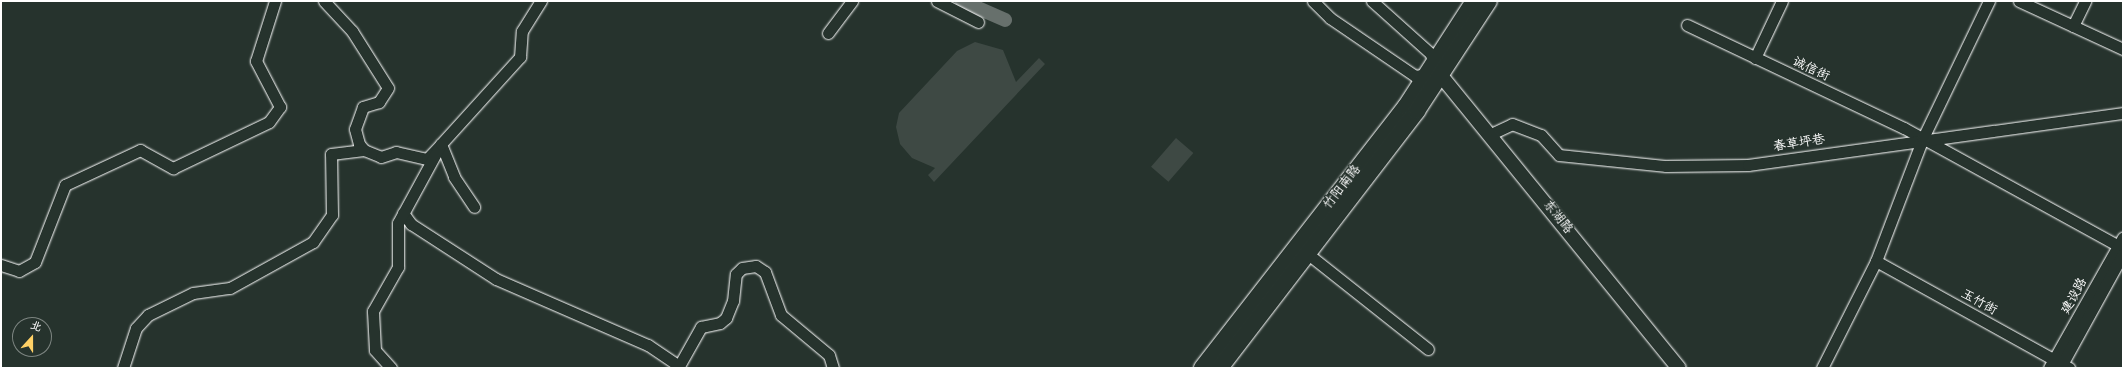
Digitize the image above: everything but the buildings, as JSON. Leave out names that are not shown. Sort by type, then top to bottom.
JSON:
[{"type":"highway","name":"竹阳南路","points":[[1202,368],[1436,75],[1474,1]]},
{"type":"highway","name":"竹阳南路","points":[[1220,368],[1308,254],[1489,1]]},
{"type":"main road","name":"东湖路","points":[[1436,75],[1491,134],[1679,368]]},
{"type":"main road","name":"东湖路","points":[[1436,75],[1668,368]]},
{"type":"street","points":[[1,265],[19,271],[35,262],[64,185],[140,150],[173,168],[269,122],[280,107],[256,61],[275,1]]},
{"type":"street","points":[[324,1],[352,31],[388,88],[379,102],[364,107],[355,129],[364,150]]},
{"type":"street","points":[[123,368],[136,328],[148,315],[192,293],[230,288],[313,242],[332,215],[331,154],[364,150],[381,157],[396,152],[427,159],[520,57],[522,31],[541,1]]},
{"type":"street","points":[[828,33],[852,1]]},
{"type":"street","points":[[937,1],[978,22]]},
{"type":"street","points":[[1314,1],[1330,18],[1415,76],[1436,75],[1431,54],[1372,1]]},
{"type":"street","points":[[1755,58],[1782,1]]},
{"type":"street","points":[[1822,368],[1876,261],[1923,138],[1989,1]]},
{"type":"street","points":[[2019,1],[2123,49]]},
{"type":"street","points":[[2073,26],[2085,1]]},
{"type":"street","name":"诚信街","points":[[1687,26],[1923,138],[2122,246]]},
{"type":"street","name":"春草坪巷","points":[[1491,134],[1512,124],[1541,135],[1559,155],[1666,166],[1748,165],[1923,138],[2123,113]]},
{"type":"street","points":[[441,144],[454,177],[474,207]]},
{"type":"street","points":[[391,368],[375,350],[373,311],[398,267],[398,228],[403,213],[441,144]]},
{"type":"street","points":[[403,213],[411,224],[496,279],[648,345],[679,366],[701,327],[720,323],[726,318],[733,301],[736,274],[756,266],[765,272],[781,316],[829,355],[833,368]]},
{"type":"street","name":"建设路","points":[[2059,366],[2122,246]]},
{"type":"street","points":[[1308,254],[1428,349]]},
{"type":"street","name":"玉竹街","points":[[1876,261],[2059,366]]},
{"type":"shaded area","points":[[975,42],[1003,50],[1016,82],[1039,58],[1045,64],[934,182],[928,175],[935,168],[912,158],[900,144],[896,127],[899,113],[957,51]]},
{"type":"shaded area","points":[[1176,138],[1193,153],[1168,182],[1151,167]]},
{"type":"waterway","points":[[962,1],[1005,20]]}]
